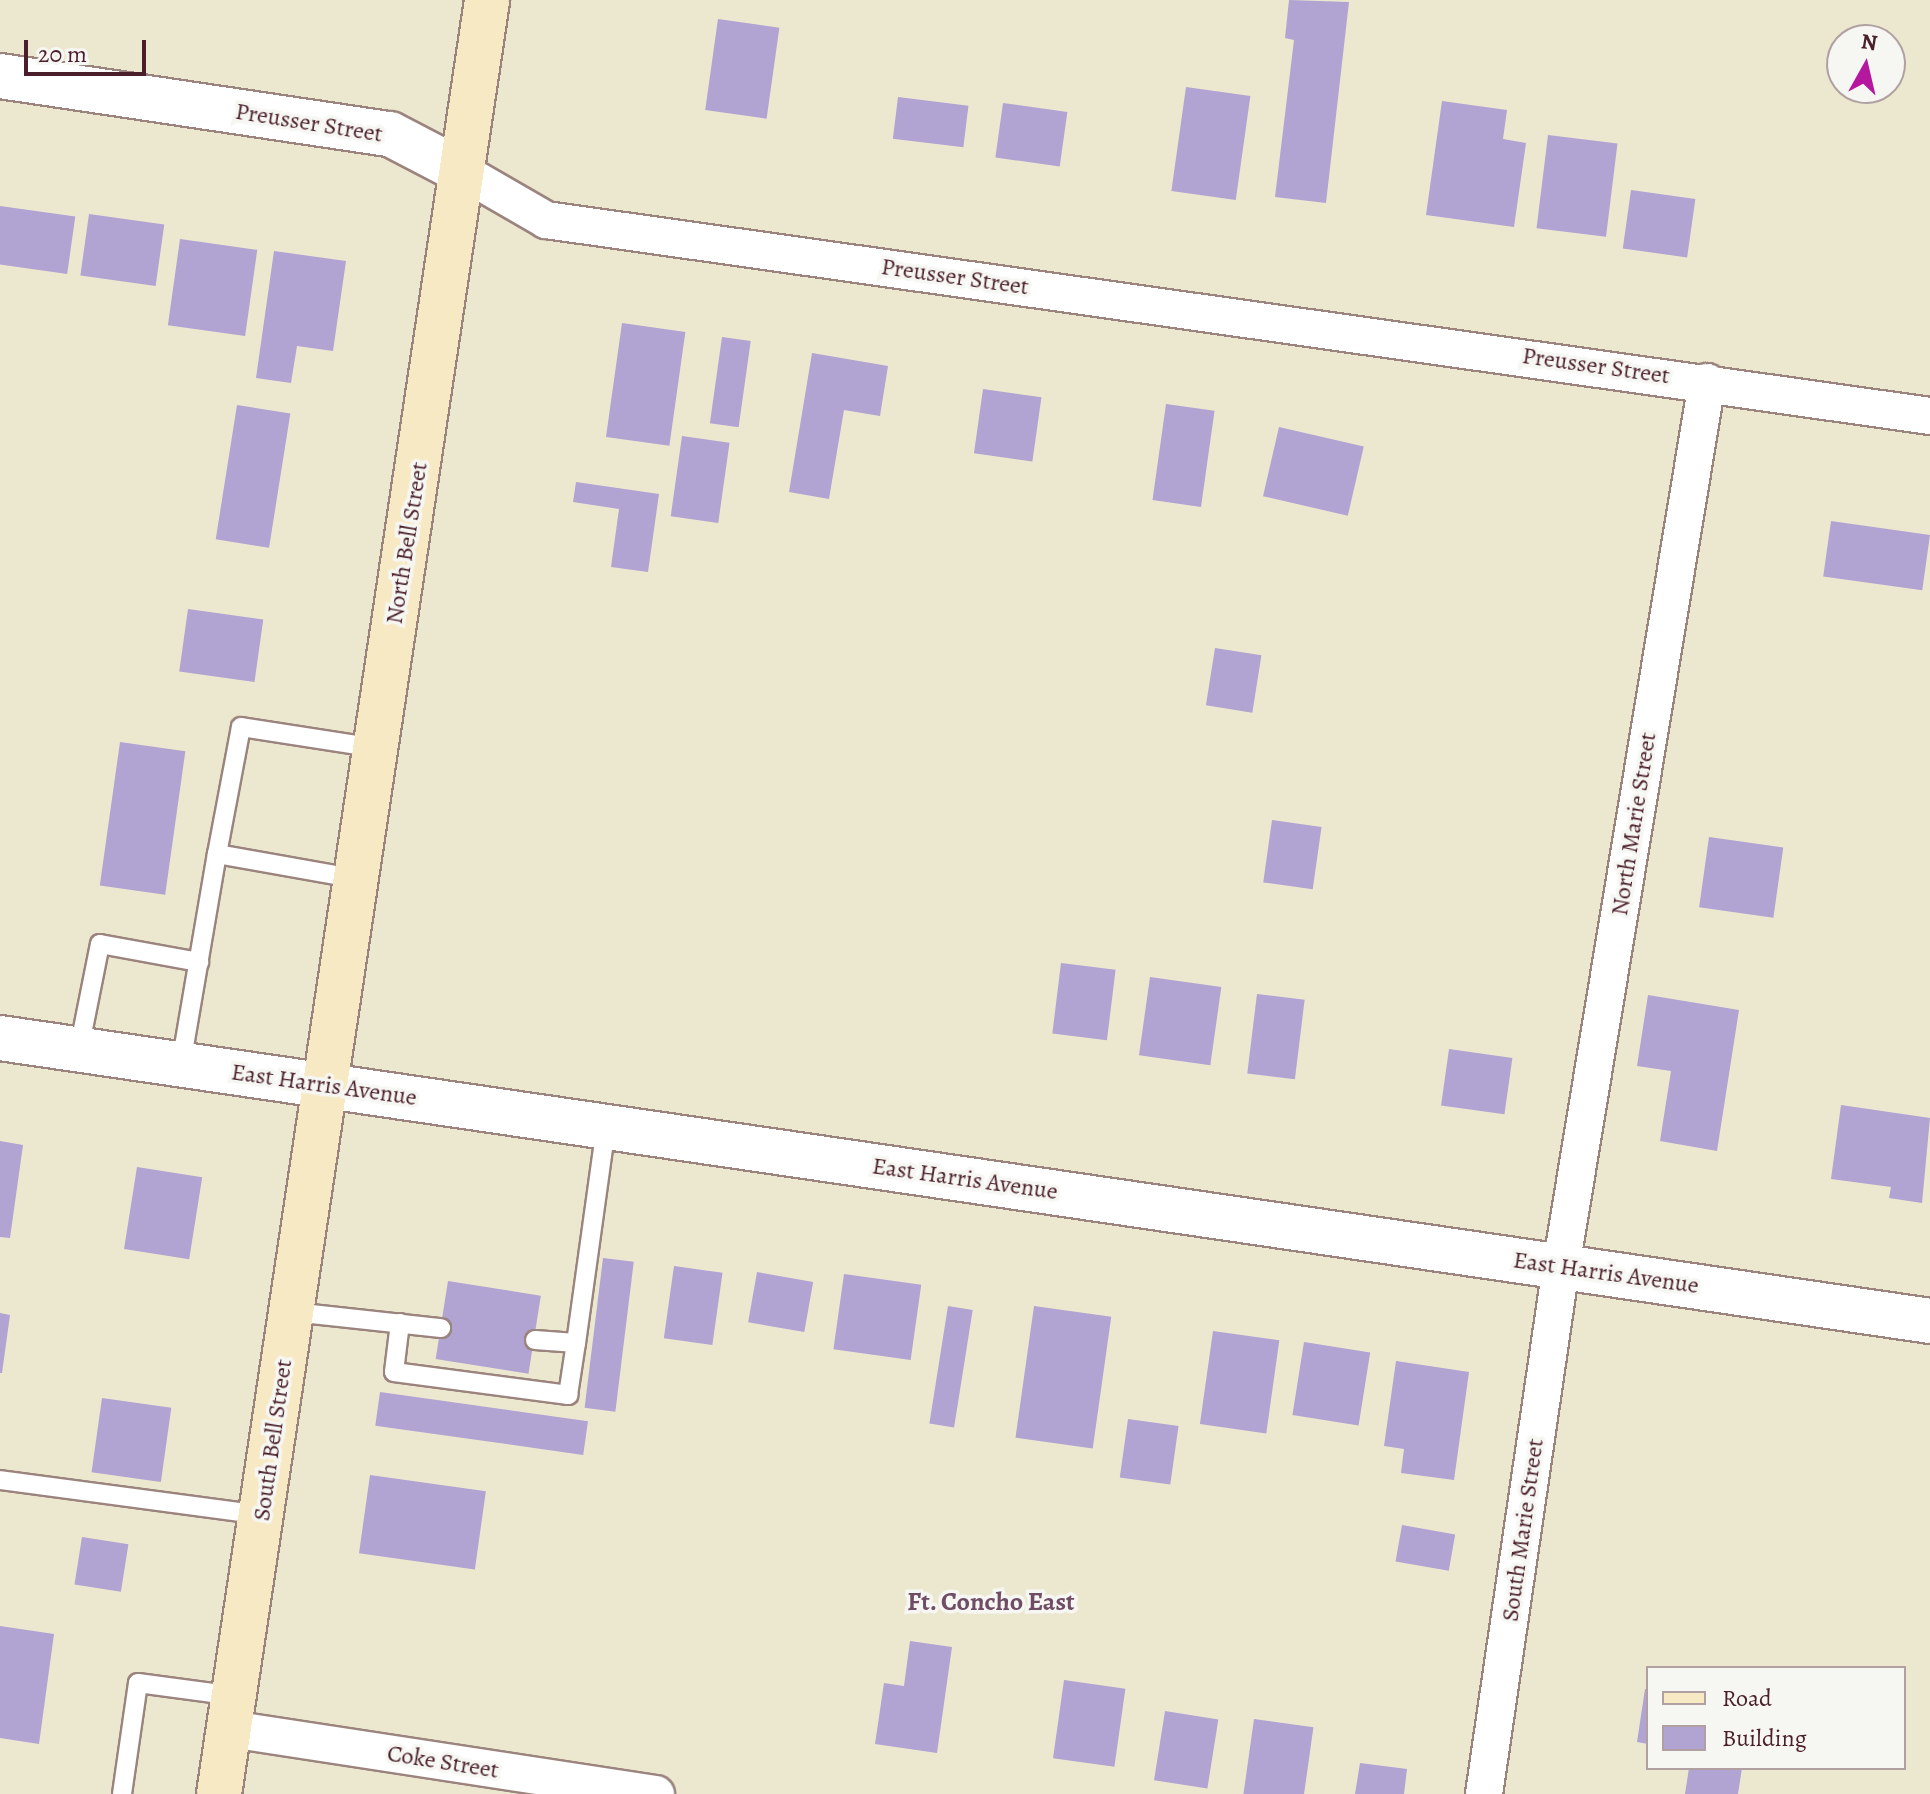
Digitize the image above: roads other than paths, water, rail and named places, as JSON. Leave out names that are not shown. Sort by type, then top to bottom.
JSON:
[{"type":"main road","name":"North Bell Street","points":[[326,1085],[487,0]]},
{"type":"main road","name":"South Bell Street","points":[[219,1794],[326,1085]]},
{"type":"street","name":"Preusser Street","points":[[0,76],[390,134],[546,220],[1930,416]]},
{"type":"street","name":"North Marie Street","points":[[1561,1267],[1707,382]]},
{"type":"street","name":"East Harris Avenue","points":[[0,1038],[1930,1321]]},
{"type":"street","name":"South Marie Street","points":[[1484,1794],[1561,1267]]},
{"type":"street","name":"Coke Street","points":[[232,1713],[656,1794]]},
{"type":"lane","points":[[181,1064],[241,727],[376,748]]},
{"type":"lane","points":[[217,854],[357,879]]},
{"type":"lane","points":[[79,1049],[100,944],[199,962]]},
{"type":"lane","points":[[400,1323],[394,1372],[568,1395],[606,1127]]},
{"type":"lane","points":[[293,1312],[441,1328]]},
{"type":"lane","points":[[535,1340],[576,1343]]},
{"type":"lane","points":[[0,1480],[262,1515]]},
{"type":"lane","points":[[122,1794],[138,1683],[232,1713]]},
{"type":"district","name":"Ft. Concho East","points":[[991,1602]]}]
